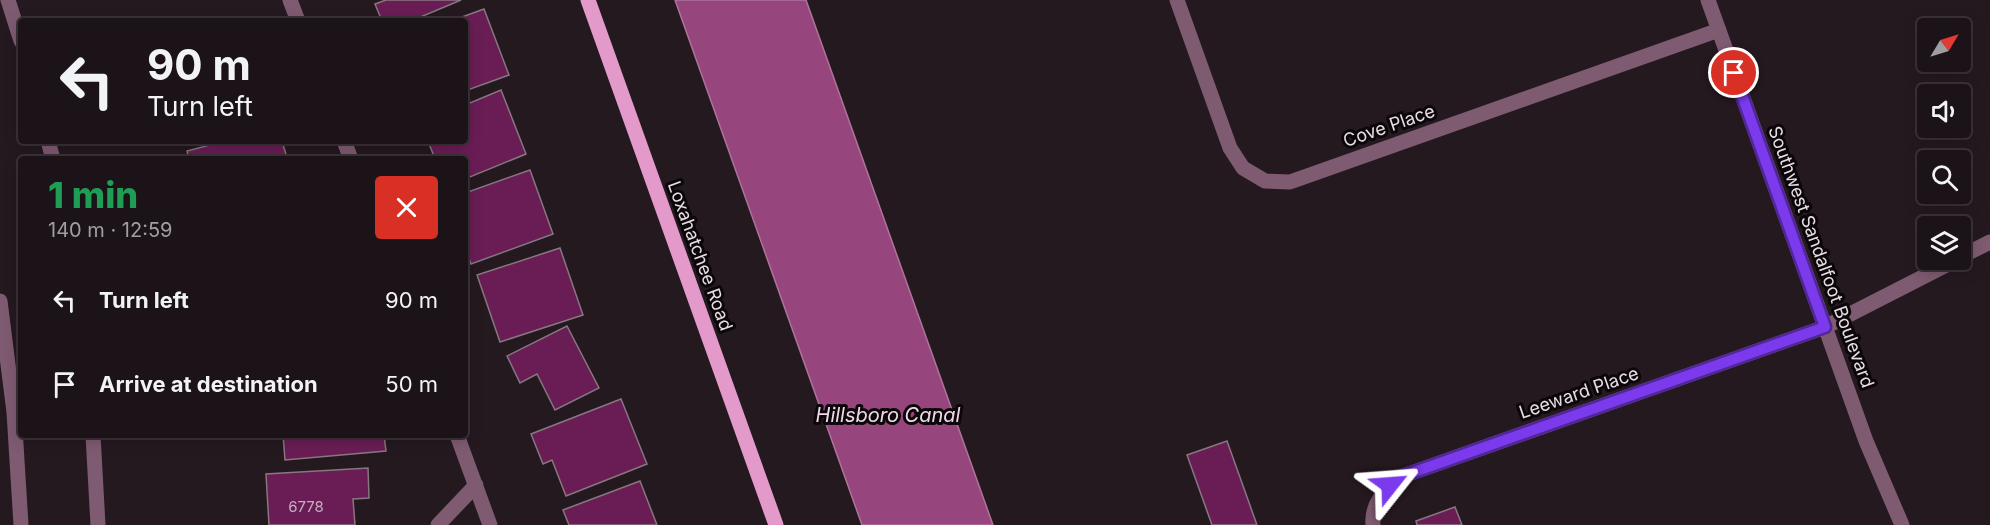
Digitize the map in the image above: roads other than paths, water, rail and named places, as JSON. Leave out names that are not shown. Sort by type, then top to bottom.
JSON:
[{"type":"main road","name":"Loxahatchee Road","points":[[588,0],[776,525]]},
{"type":"street","points":[[8,0],[18,32]]},
{"type":"street","points":[[290,0],[297,18]]},
{"type":"street","name":"Cove Place","points":[[1177,0],[1230,148],[1243,168],[1264,181],[1290,182],[1719,30]]},
{"type":"street","name":"Southwest Sandalfoot Boulevard","points":[[1708,0],[1866,441],[1902,525]]},
{"type":"street","points":[[1971,252],[1990,242]]},
{"type":"street","name":"Leeward Place","points":[[1373,525],[1372,517],[1381,493],[1400,477],[1825,327],[1936,270]]},
{"type":"street","points":[[0,301],[14,412],[21,525]]},
{"type":"street","points":[[93,438],[98,525]]},
{"type":"street","points":[[458,438],[490,525]]},
{"type":"street","points":[[438,525],[476,485]]},
{"type":"water","name":"Hillsboro Canal","points":[[675,0],[806,0],[993,525],[862,525]]}]
